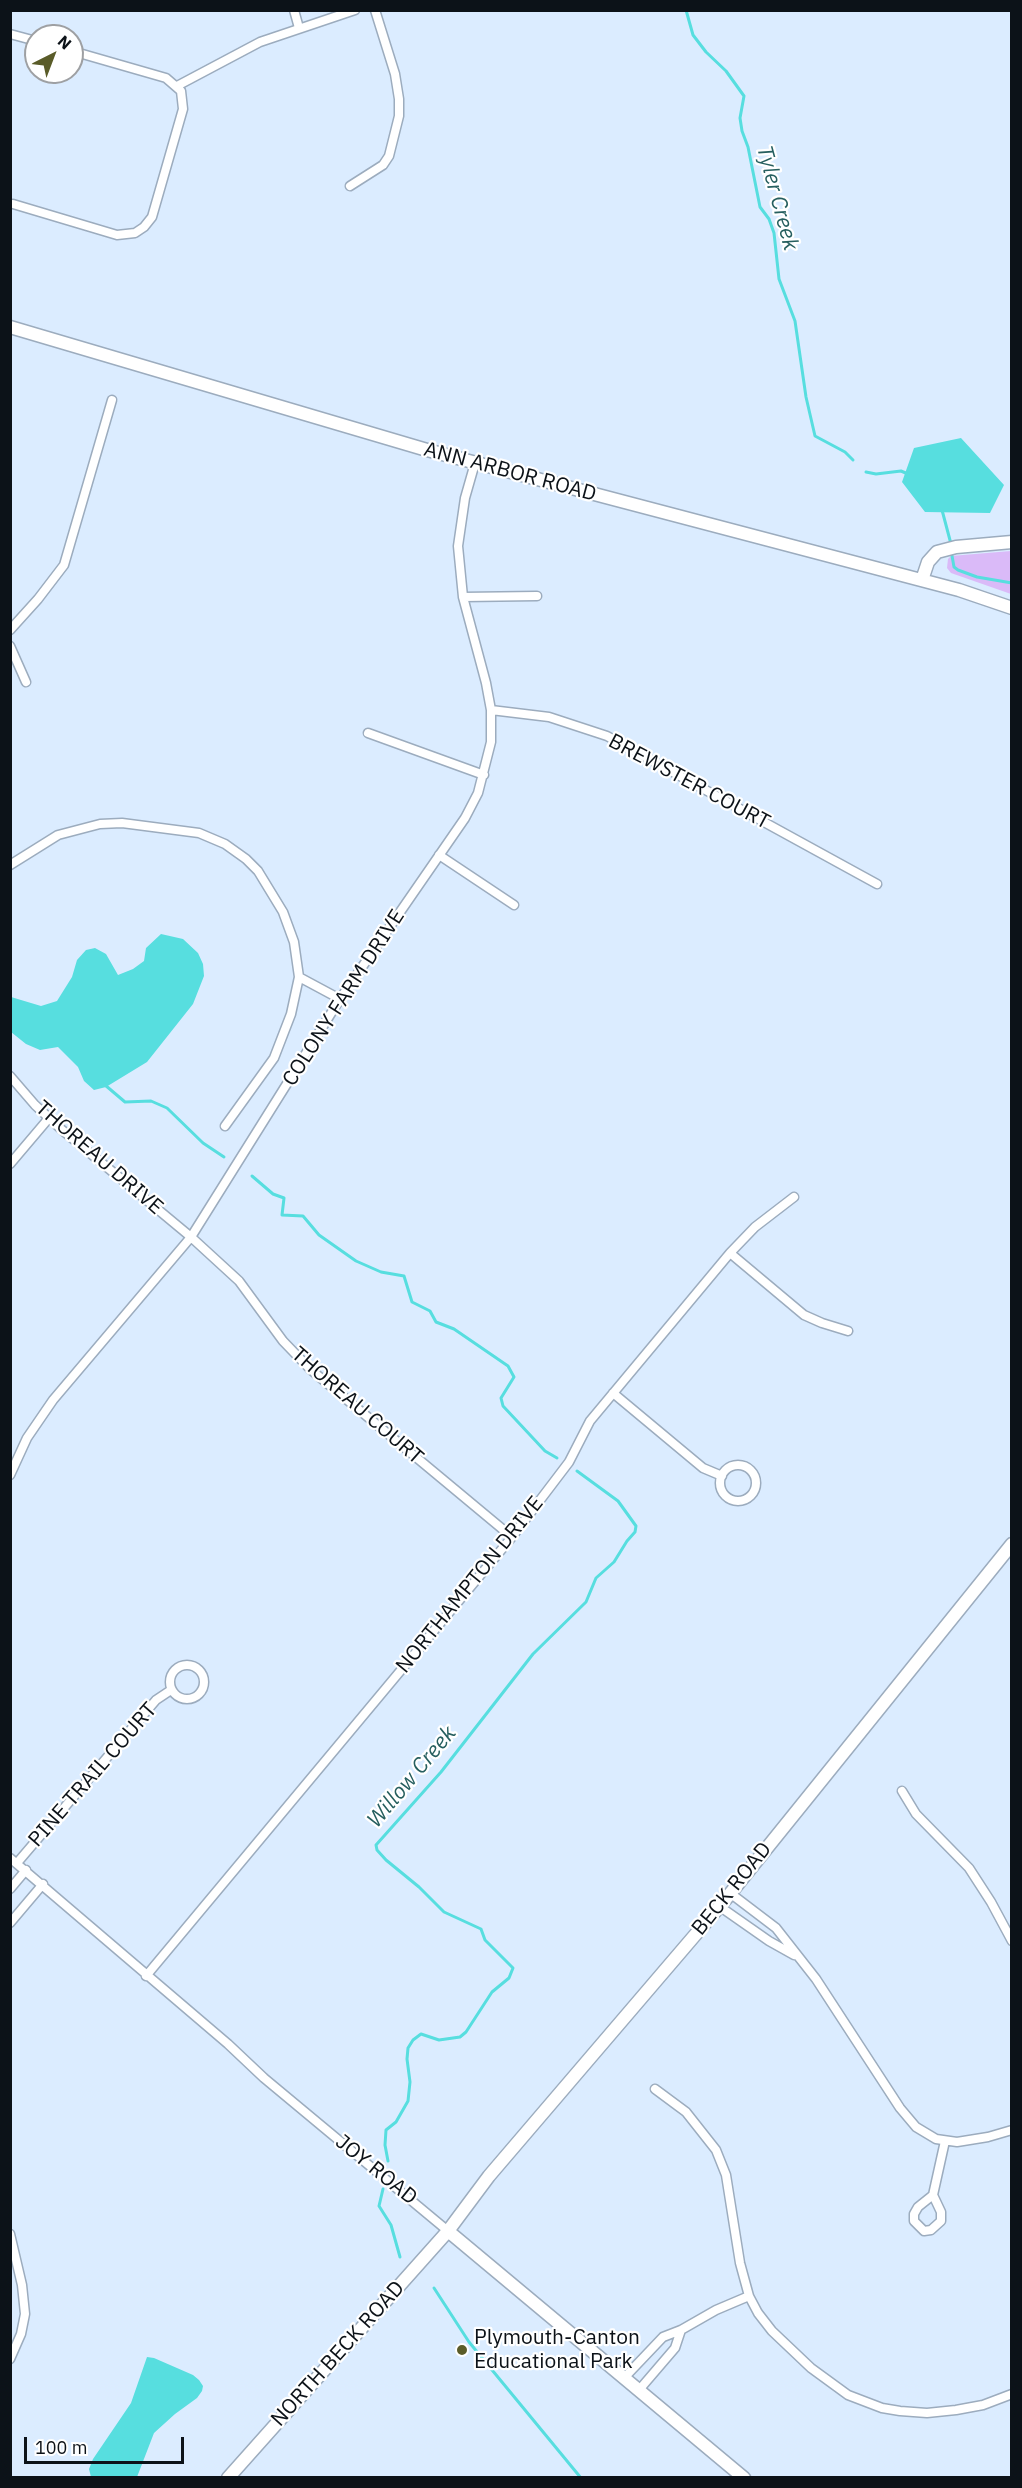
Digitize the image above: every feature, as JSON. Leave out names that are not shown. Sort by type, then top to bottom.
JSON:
[{"type":"main road","name":"ANN ARBOR ROAD","points":[[10,327],[475,463],[922,580],[1011,608]]},
{"type":"main road","points":[[922,580],[933,555],[951,548],[1011,542]]},
{"type":"main road","name":"BECK ROAD","points":[[448,2230],[489,2176],[730,1893],[1009,1553]]},
{"type":"main road","name":"JOY ROAD","points":[[448,2230],[744,2478]]},
{"type":"main road","name":"NORTH BECK ROAD","points":[[228,2478],[448,2230]]},
{"type":"street","points":[[294,10],[299,28]]},
{"type":"street","points":[[177,86],[260,42],[355,10]]},
{"type":"street","points":[[350,186],[382,165],[389,156],[399,116],[395,74],[375,10]]},
{"type":"street","points":[[13,204],[117,236],[135,233],[144,227],[152,216],[183,109],[183,97],[177,86],[166,78],[84,54]]},
{"type":"street","points":[[10,630],[23,618],[64,565],[112,400]]},
{"type":"street","name":"COLONY FARM DRIVE","points":[[10,1474],[27,1438],[53,1400],[191,1237],[340,999],[470,810],[484,775],[491,742],[491,710],[486,683],[463,597],[459,534],[465,498],[475,463]]},
{"type":"street","points":[[463,597],[537,596]]},
{"type":"street","points":[[10,646],[26,682]]},
{"type":"street","name":"BREWSTER COURT","points":[[491,710],[549,717],[607,736],[877,884]]},
{"type":"street","points":[[368,733],[484,775]]},
{"type":"street","points":[[10,865],[58,835],[100,824],[122,823],[184,830],[214,838],[246,859],[274,895],[294,942],[299,977],[291,1014],[274,1058],[225,1126]]},
{"type":"street","points":[[440,855],[514,905]]},
{"type":"street","points":[[299,977],[340,999]]},
{"type":"street","name":"THOREAU DRIVE","points":[[10,1076],[49,1118],[191,1237]]},
{"type":"street","points":[[10,1164],[49,1118]]},
{"type":"street","name":"NORTHAMPTON DRIVE","points":[[146,1976],[512,1537],[569,1462],[590,1421],[730,1253],[755,1227],[794,1197]]},
{"type":"street","name":"THOREAU COURT","points":[[191,1237],[239,1281],[283,1341],[310,1369],[512,1537]]},
{"type":"street","points":[[730,1253],[804,1315],[848,1331]]},
{"type":"street","points":[[614,1393],[703,1468],[722,1476]]},
{"type":"street","points":[[730,1467],[746,1467],[754,1475],[754,1492],[746,1500],[734,1501],[728,1498],[721,1488],[722,1476],[730,1467]]},
{"type":"street","name":"PINE TRAIL COURT","points":[[192,1665],[201,1672],[204,1683],[200,1694],[195,1698],[184,1700],[174,1695],[171,1690],[169,1684],[171,1673],[180,1666],[192,1665]]},
{"type":"street","name":"PINE TRAIL COURT","points":[[14,1861],[156,1700],[171,1690]]},
{"type":"street","points":[[902,1791],[916,1814],[969,1868],[991,1902],[1011,1941]]},
{"type":"street","name":"JOY ROAD","points":[[14,1861],[228,2044],[264,2078],[448,2230]]},
{"type":"street","points":[[10,1889],[26,1870]]},
{"type":"street","points":[[10,1923],[43,1884]]},
{"type":"street","points":[[730,1893],[776,1928],[816,1979],[910,2121],[924,2133],[945,2141],[968,2141],[1011,2130]]},
{"type":"street","points":[[719,1906],[768,1941],[797,1957]]},
{"type":"street","points":[[655,2089],[686,2112],[698,2125],[721,2163],[732,2208],[740,2263],[749,2296],[765,2323],[787,2347],[832,2385],[864,2402],[900,2411],[935,2412],[971,2408],[1011,2394]]},
{"type":"street","points":[[933,2195],[945,2141]]},
{"type":"street","points":[[10,2234],[22,2285],[25,2314],[21,2334],[10,2359]]},
{"type":"street","points":[[624,2378],[663,2337],[749,2296]]},
{"type":"street","points":[[639,2390],[675,2348],[681,2330]]},
{"type":"shaded area","points":[[961,438],[1004,485],[990,513],[925,512],[902,482],[914,448]]},
{"type":"shaded area","points":[[1011,551],[1011,594],[951,573],[947,568],[948,559],[951,556]]},
{"type":"shaded area","points":[[161,934],[183,939],[198,953],[203,964],[204,976],[193,1004],[147,1062],[106,1087],[94,1090],[84,1081],[78,1067],[58,1047],[40,1050],[26,1044],[11,1032],[11,997],[41,1006],[57,1001],[72,977],[77,960],[86,950],[95,948],[106,954],[118,975],[133,969],[144,961],[146,948]]},
{"type":"shaded area","points":[[147,2357],[193,2375],[203,2386],[202,2391],[197,2398],[154,2433],[137,2477],[91,2477],[89,2469],[93,2459],[131,2403]]},
{"type":"waterway","name":"Tyler Creek","points":[[686,10],[693,35],[706,52],[726,71],[744,96],[740,118],[742,131],[748,147],[760,207],[769,219],[774,233],[779,279],[795,321],[806,397],[815,436],[845,452],[853,460]]},
{"type":"waterway","name":"Tyler Creek","points":[[866,472],[876,474],[901,471],[908,474]]},
{"type":"waterway","name":"Tyler Creek","points":[[942,510],[951,544]]},
{"type":"waterway","name":"Tyler Creek","points":[[951,550],[954,567],[958,570],[977,577],[1012,583]]},
{"type":"waterway","name":"Willow Creek","points":[[105,1085],[125,1102],[151,1101],[167,1108],[203,1143],[224,1157]]},
{"type":"waterway","name":"Willow Creek","points":[[252,1176],[273,1194],[284,1198],[282,1215],[303,1216],[319,1235],[356,1261],[381,1272],[404,1276],[412,1302],[430,1311],[436,1322],[454,1329],[508,1366],[514,1377],[501,1398],[503,1406],[545,1451],[557,1458]]},
{"type":"waterway","name":"Willow Creek","points":[[388,2161],[385,2145],[386,2130],[396,2122],[408,2101],[410,2082],[407,2059],[408,2048],[413,2040],[421,2034],[439,2040],[460,2037],[466,2032],[492,1992],[509,1978],[513,1968],[485,1940],[481,1929],[444,1912],[419,1887],[386,1860],[377,1850],[376,1845],[441,1772],[533,1654],[586,1602],[596,1578],[614,1562],[635,1532],[636,1526],[618,1501],[577,1471]]},
{"type":"waterway","name":"Willow Creek","points":[[383,2189],[379,2206],[391,2225],[400,2257]]},
{"type":"waterway","name":"Willow Creek","points":[[434,2288],[469,2342],[581,2478]]},
{"type":"place","name":"Plymouth-Canton Educational Park","points":[[462,2350]]}]
